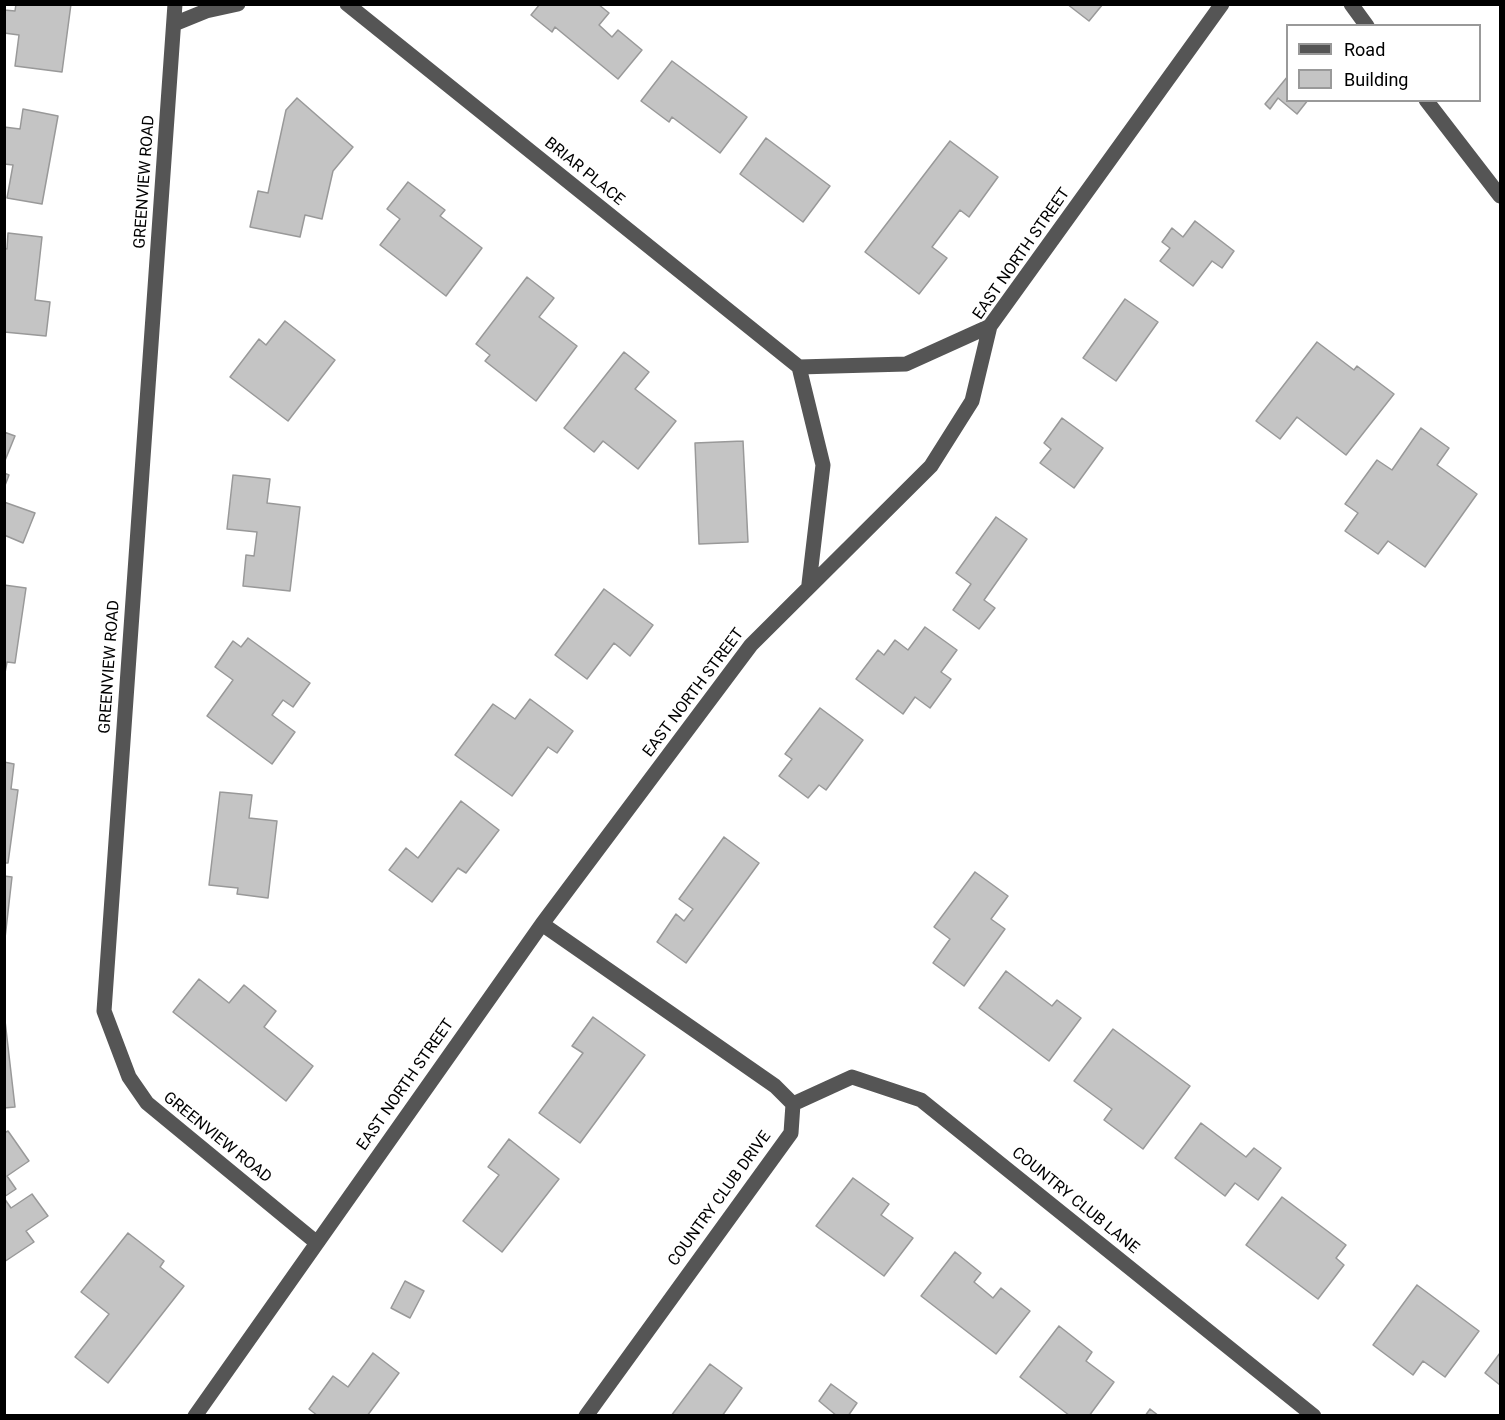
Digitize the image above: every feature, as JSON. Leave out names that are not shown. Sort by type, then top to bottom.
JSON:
[{"type":"street","name":"GREENVIEW ROAD","points":[[175,4],[104,1011],[129,1077],[147,1103],[317,1243]]},
{"type":"street","points":[[174,24],[206,11],[238,4]]},
{"type":"street","name":"BRIAR PLACE","points":[[347,4],[799,367]]},
{"type":"street","name":"EAST NORTH STREET","points":[[195,1416],[542,924],[751,645],[809,584],[931,466],[972,401],[990,326],[1222,4]]},
{"type":"street","points":[[1351,4],[1366,24]]},
{"type":"street","points":[[1428,102],[1500,196]]},
{"type":"street","points":[[809,584],[823,465],[799,367],[906,364],[990,326]]},
{"type":"street","points":[[542,924],[775,1086],[793,1104]]},
{"type":"street","name":"COUNTRY CLUB LANE","points":[[793,1104],[852,1077],[921,1101],[1314,1416]]},
{"type":"street","name":"COUNTRY CLUB DRIVE","points":[[586,1416],[791,1133],[793,1104]]},
{"type":"building","points":[[16,4],[71,4],[62,72],[15,66],[19,35],[4,33],[4,10],[15,11]]},
{"type":"building","points":[[540,4],[598,4],[609,13],[599,25],[612,37],[618,30],[642,50],[618,79],[555,27],[552,32],[531,15]]},
{"type":"building","points":[[1067,4],[1103,4],[1089,21]]},
{"type":"building","points":[[672,61],[747,117],[720,153],[672,117],[669,122],[641,101]]},
{"type":"building","points":[[1286,78],[1286,102],[1306,102],[1297,114],[1278,98],[1270,109],[1265,104]]},
{"type":"building","points":[[297,98],[353,147],[333,171],[322,219],[305,215],[300,237],[250,227],[258,191],[268,193],[286,110]]},
{"type":"building","points":[[23,109],[58,116],[42,204],[7,198],[13,165],[4,164],[4,127],[20,129]]},
{"type":"building","points":[[766,138],[830,186],[803,222],[740,174]]},
{"type":"building","points":[[950,141],[998,177],[969,217],[960,210],[932,247],[947,258],[919,294],[865,252]]},
{"type":"building","points":[[408,182],[445,210],[440,216],[482,248],[446,296],[380,245],[400,219],[387,209]]},
{"type":"building","points":[[1195,221],[1234,251],[1222,268],[1212,261],[1193,286],[1160,261],[1170,248],[1162,242],[1172,228],[1183,237]]},
{"type":"building","points":[[8,233],[42,237],[35,300],[50,302],[46,336],[4,332],[4,248],[7,249]]},
{"type":"building","points":[[527,277],[554,298],[539,317],[577,346],[536,401],[485,361],[490,355],[476,344]]},
{"type":"building","points":[[1125,299],[1158,322],[1116,381],[1083,358]]},
{"type":"building","points":[[285,321],[335,360],[288,421],[230,377],[259,339],[266,345]]},
{"type":"building","points":[[1317,342],[1354,370],[1357,366],[1394,394],[1346,455],[1297,417],[1280,439],[1256,421]]},
{"type":"building","points":[[624,352],[649,372],[635,389],[676,421],[638,469],[603,441],[594,452],[564,428]]},
{"type":"building","points":[[1062,418],[1103,448],[1074,488],[1040,463],[1051,449],[1044,443]]},
{"type":"building","points":[[1421,428],[1449,448],[1437,465],[1477,494],[1425,567],[1388,541],[1378,554],[1345,531],[1358,513],[1345,504],[1377,460],[1392,470]]},
{"type":"building","points":[[4,432],[15,436],[4,463]]},
{"type":"building","points":[[743,441],[748,542],[699,544],[695,443]]},
{"type":"building","points":[[4,473],[9,475],[4,488]]},
{"type":"building","points":[[233,475],[270,479],[267,503],[300,507],[290,591],[243,586],[246,555],[254,556],[257,532],[227,529]]},
{"type":"building","points":[[4,502],[35,513],[23,543],[4,535]]},
{"type":"building","points":[[996,517],[1027,539],[984,600],[995,608],[979,629],[953,610],[971,584],[956,573]]},
{"type":"building","points":[[4,585],[26,588],[15,663],[7,662],[4,678]]},
{"type":"building","points":[[604,589],[653,625],[630,656],[614,643],[587,679],[555,655]]},
{"type":"building","points":[[925,627],[957,650],[941,672],[951,679],[930,708],[915,697],[903,714],[856,679],[878,650],[884,655],[895,640],[908,650]]},
{"type":"building","points":[[248,638],[310,683],[293,707],[283,700],[272,715],[295,732],[272,764],[207,716],[233,680],[215,667],[233,641],[241,647]]},
{"type":"building","points":[[530,699],[573,731],[557,753],[548,747],[512,796],[455,755],[493,704],[515,719]]},
{"type":"building","points":[[820,708],[863,740],[826,790],[819,785],[808,798],[779,776],[792,759],[785,754]]},
{"type":"building","points":[[4,762],[14,764],[11,789],[18,790],[8,863],[4,863]]},
{"type":"building","points":[[220,792],[252,795],[249,818],[277,821],[268,898],[237,894],[238,888],[209,885]]},
{"type":"building","points":[[461,801],[499,830],[466,873],[458,868],[432,902],[389,870],[406,848],[418,858]]},
{"type":"building","points":[[724,837],[759,863],[686,963],[657,942],[676,914],[684,921],[693,909],[679,899]]},
{"type":"building","points":[[975,872],[1008,896],[991,919],[1005,929],[964,986],[933,963],[950,939],[934,927]]},
{"type":"building","points":[[4,876],[12,877],[4,947]]},
{"type":"building","points":[[1006,971],[1052,1006],[1057,1000],[1081,1018],[1049,1061],[979,1008]]},
{"type":"building","points":[[199,979],[229,1003],[244,985],[276,1011],[264,1027],[313,1066],[286,1101],[173,1012]]},
{"type":"building","points":[[4,1012],[15,1107],[4,1108]]},
{"type":"building","points":[[593,1017],[645,1055],[580,1143],[539,1113],[583,1053],[572,1046]]},
{"type":"building","points":[[1113,1029],[1190,1086],[1143,1149],[1104,1120],[1112,1109],[1074,1081]]},
{"type":"building","points":[[1201,1123],[1246,1157],[1254,1148],[1281,1168],[1258,1200],[1235,1183],[1225,1196],[1175,1158]]},
{"type":"building","points":[[8,1131],[29,1161],[7,1176],[16,1189],[4,1197],[4,1133]]},
{"type":"building","points":[[509,1139],[559,1179],[502,1252],[463,1221],[499,1175],[488,1167]]},
{"type":"building","points":[[853,1178],[889,1204],[881,1215],[913,1238],[884,1276],[816,1226]]},
{"type":"building","points":[[32,1194],[48,1216],[26,1231],[34,1242],[4,1262],[4,1198],[11,1208]]},
{"type":"building","points":[[1282,1197],[1346,1245],[1336,1258],[1344,1265],[1318,1299],[1246,1245]]},
{"type":"building","points":[[128,1233],[164,1261],[160,1267],[184,1286],[108,1383],[75,1357],[109,1314],[81,1292]]},
{"type":"building","points":[[955,1252],[981,1273],[974,1282],[993,1298],[1001,1288],[1030,1311],[996,1354],[921,1296]]},
{"type":"building","points":[[405,1281],[424,1291],[410,1318],[391,1308]]},
{"type":"building","points":[[1417,1285],[1479,1331],[1445,1377],[1423,1361],[1413,1375],[1373,1345]]},
{"type":"building","points":[[1059,1326],[1092,1352],[1086,1361],[1114,1382],[1089,1416],[1070,1416],[1020,1377]]},
{"type":"building","points":[[373,1353],[399,1373],[367,1416],[318,1416],[309,1409],[333,1376],[348,1387]]},
{"type":"building","points":[[1500,1353],[1500,1385],[1485,1373]]},
{"type":"building","points":[[710,1364],[742,1388],[722,1416],[671,1416]]},
{"type":"building","points":[[831,1384],[857,1403],[848,1416],[837,1416],[819,1401]]},
{"type":"building","points":[[1150,1409],[1159,1416],[1145,1416]]}]
